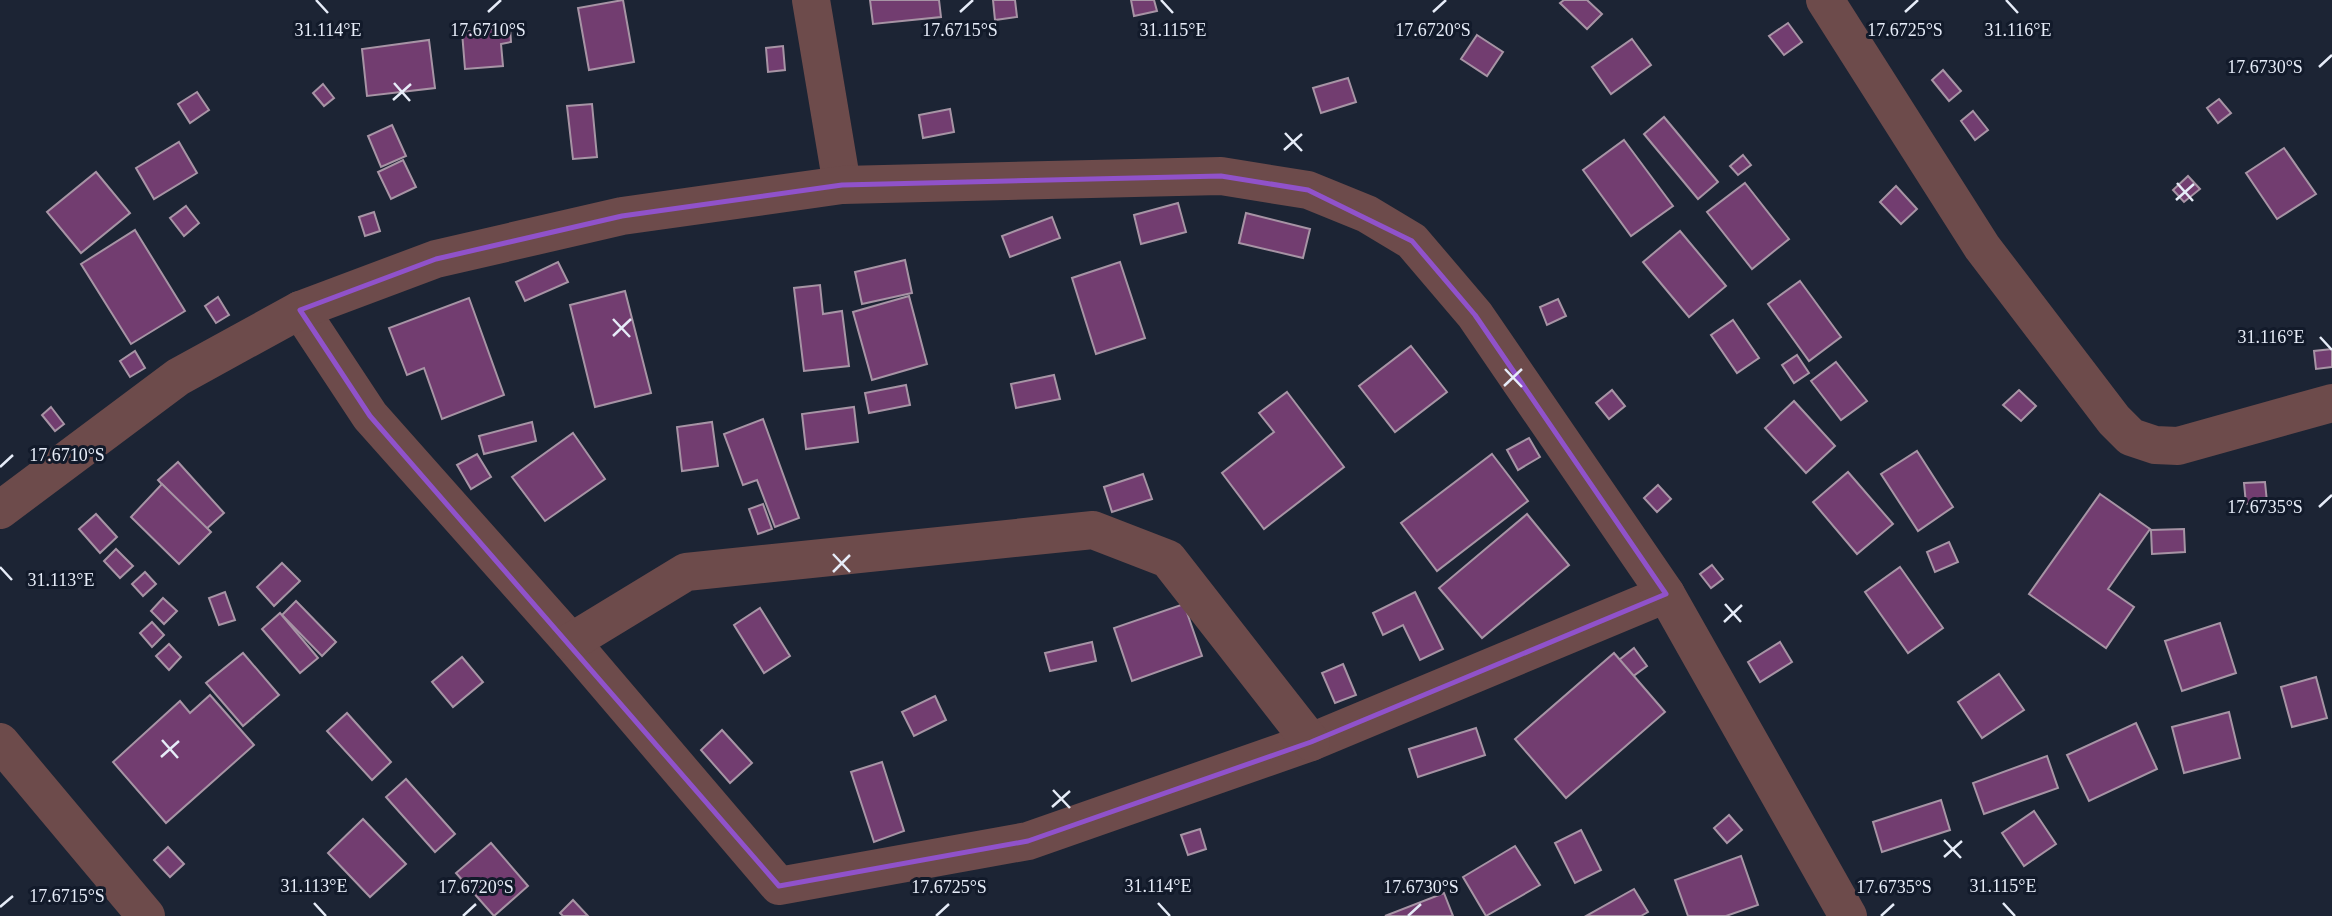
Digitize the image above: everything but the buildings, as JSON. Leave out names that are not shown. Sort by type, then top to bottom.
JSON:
[{"type":"street","points":[[811,0],[842,185]]},
{"type":"street","points":[[1825,0],[1982,247],[2114,420],[2131,437],[2155,445],[2178,446],[2332,403]]},
{"type":"street","points":[[0,510],[178,377],[300,310],[436,259],[622,216],[842,185],[1221,176],[1308,190],[1367,215],[1412,241],[1475,315],[1666,594],[1848,916]]},
{"type":"street","points":[[300,310],[370,416],[570,642],[779,886],[1028,841],[1311,742],[1666,594]]},
{"type":"street","points":[[570,642],[686,572],[1093,530],[1168,559],[1311,742]]},
{"type":"street","points":[[0,742],[146,916]]},
{"type":"highlighted area","points":[[1221,176],[1308,190],[1412,241],[1475,315],[1666,594],[1311,742],[1028,841],[779,886],[370,416],[300,310],[436,259],[622,216],[842,185]]}]
